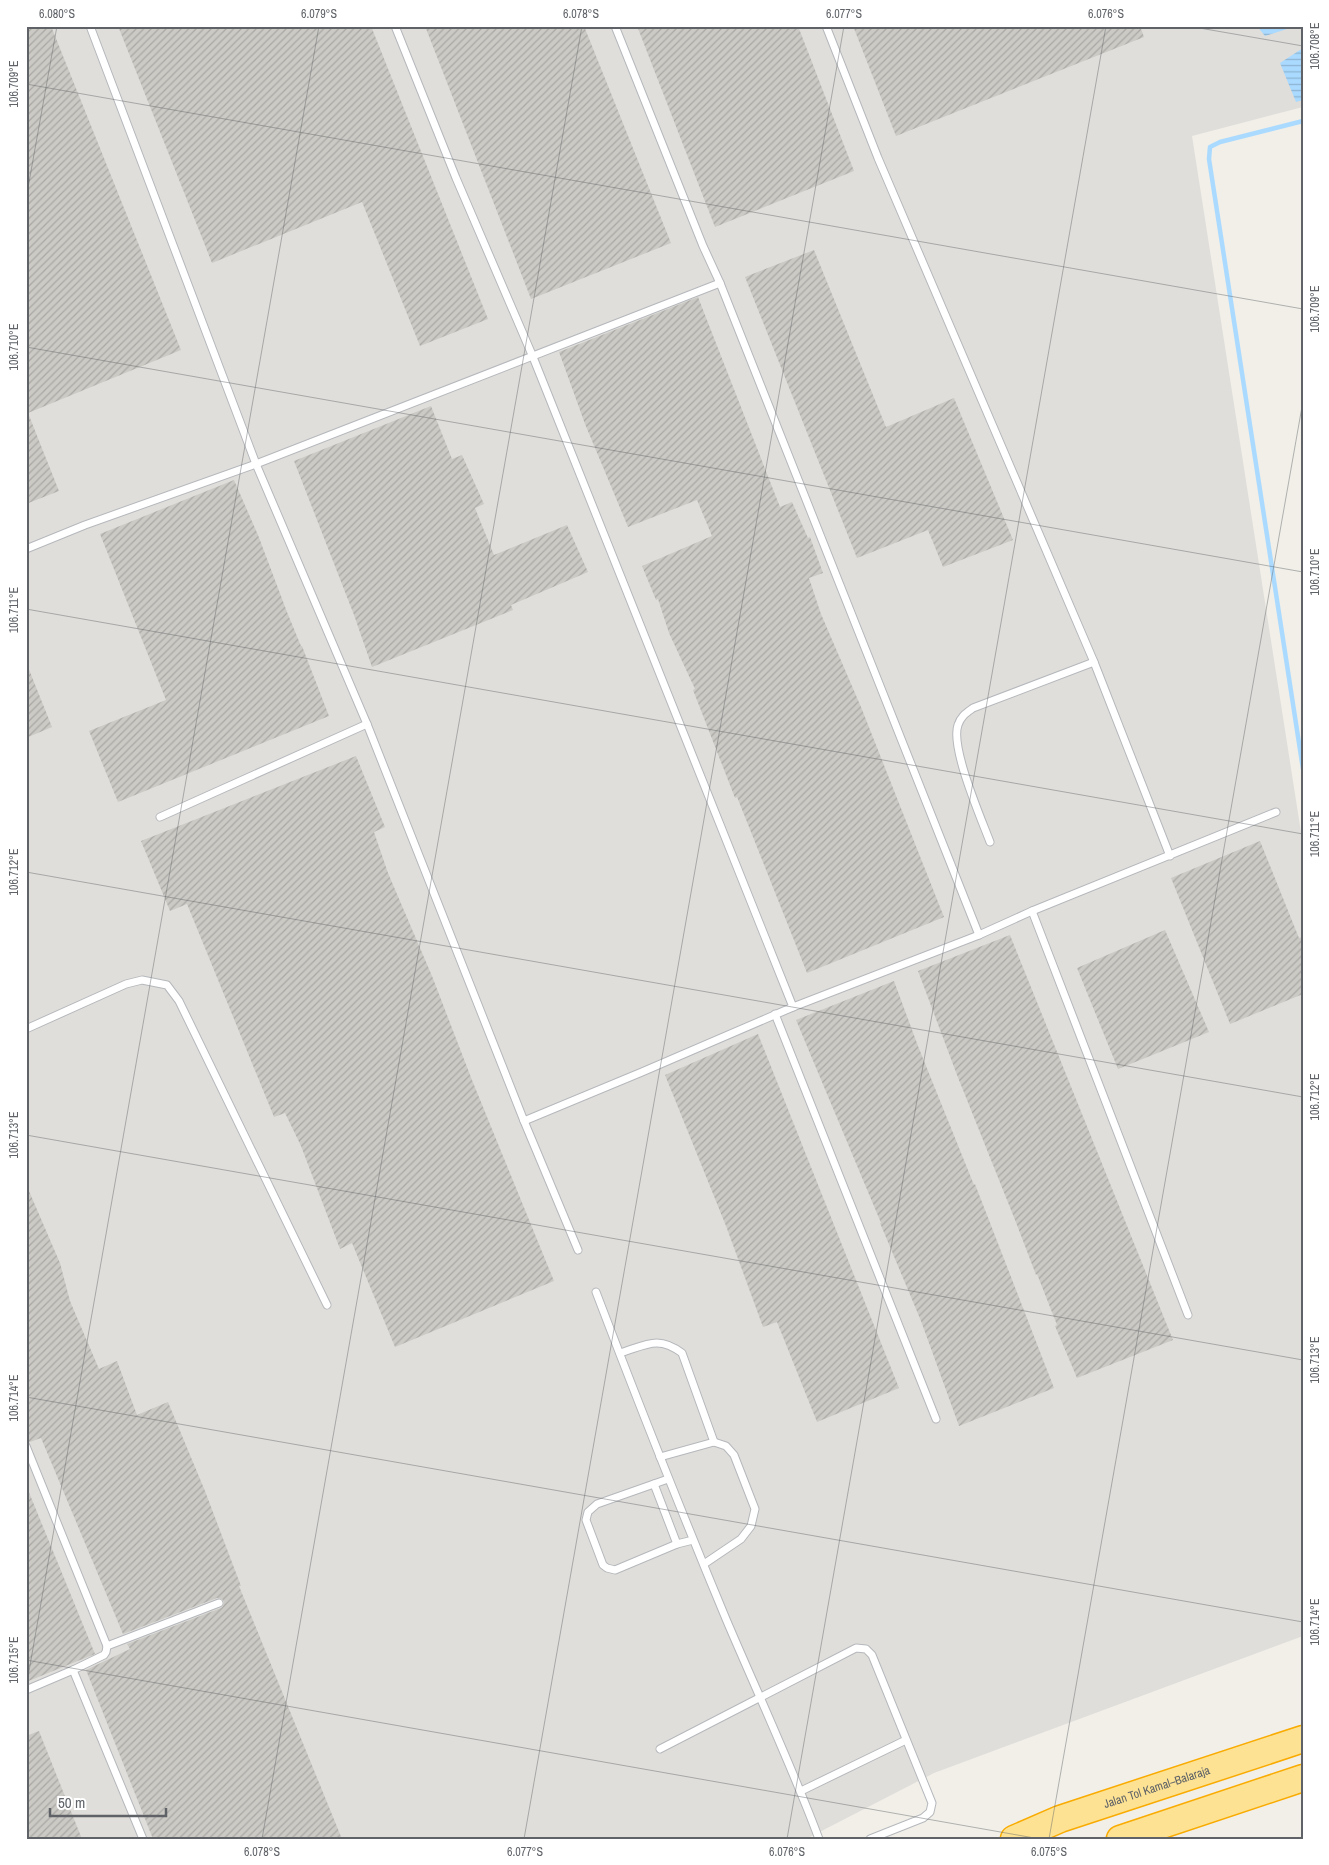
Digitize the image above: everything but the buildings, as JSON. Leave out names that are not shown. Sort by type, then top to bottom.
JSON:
[{"type":"highway","name":"Jalan Tol Kamal–Balaraja","points":[[1014,1839],[1069,1816],[1303,1738]]},
{"type":"highway","points":[[1120,1839],[1303,1778]]},
{"type":"lane","points":[[90,26],[256,464],[367,724],[524,1120],[578,1250]]},
{"type":"lane","points":[[395,26],[456,178],[514,310],[793,1007]]},
{"type":"lane","points":[[615,26],[703,246],[720,283],[979,935]]},
{"type":"lane","points":[[826,26],[878,158],[1094,662],[1170,856]]},
{"type":"lane","points":[[26,549],[85,525],[256,464],[720,283]]},
{"type":"lane","points":[[990,842],[970,788],[957,741],[957,726],[963,715],[973,708],[1094,662]]},
{"type":"lane","points":[[160,817],[367,724]]},
{"type":"lane","points":[[524,1120],[642,1072],[775,1014],[979,935],[1032,911],[1276,812]]},
{"type":"lane","points":[[1032,911],[1188,1315]]},
{"type":"lane","points":[[26,1029],[126,984],[142,980],[168,985],[179,1001],[327,1305]]},
{"type":"lane","points":[[775,1014],[936,1419]]},
{"type":"lane","points":[[596,1292],[668,1479],[760,1698],[801,1790],[819,1839]]},
{"type":"lane","points":[[620,1353],[656,1342],[671,1345],[682,1353],[714,1442]]},
{"type":"lane","points":[[660,1457],[714,1442],[726,1446],[734,1455],[755,1509],[751,1526],[741,1539],[704,1564]]},
{"type":"lane","points":[[26,1446],[107,1646],[104,1655],[26,1690]]},
{"type":"lane","points":[[668,1479],[596,1504],[588,1512],[586,1520],[603,1565],[606,1568],[615,1570],[678,1544],[693,1540]]},
{"type":"lane","points":[[654,1484],[678,1544]]},
{"type":"lane","points":[[107,1646],[219,1602]]},
{"type":"lane","points":[[660,1749],[856,1648],[866,1649],[872,1655],[932,1803],[930,1812],[923,1818],[870,1839]]},
{"type":"lane","points":[[73,1670],[143,1839]]},
{"type":"lane","points":[[801,1790],[906,1740]]},
{"type":"shaded area","points":[[26,26],[1303,26],[1303,107],[1192,136],[1303,845],[1303,1636],[934,1773],[806,1839],[26,1839]]},
{"type":"water","points":[[1257,26],[1296,26],[1265,36]]},
{"type":"water","points":[[1303,48],[1303,100],[1296,102],[1280,63]]},
{"type":"waterway","points":[[1303,121],[1220,142],[1210,147],[1209,159],[1303,769]]}]
